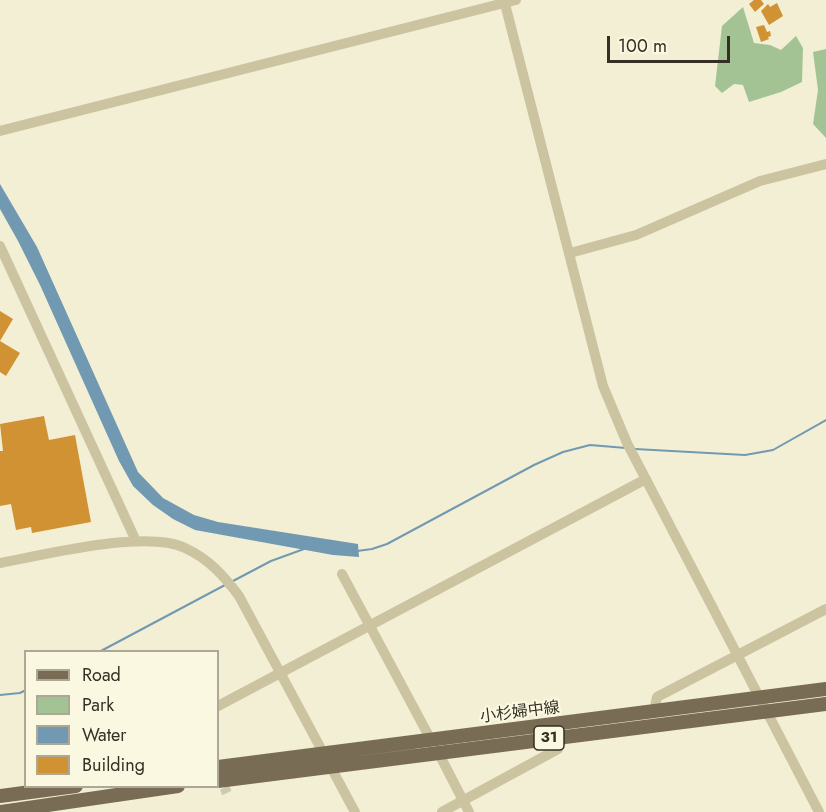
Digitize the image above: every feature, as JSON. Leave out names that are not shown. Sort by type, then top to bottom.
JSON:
[{"type":"main road","name":"小杉婦中線","points":[[219,781],[331,766],[434,746],[654,711],[826,689]]},
{"type":"main road","name":"小杉婦中線","points":[[219,767],[325,753],[555,738],[826,704]]},
{"type":"main road","points":[[0,796],[61,788]]},
{"type":"main road","points":[[2,812],[164,788]]},
{"type":"street","points":[[0,131],[516,0]]},
{"type":"street","points":[[504,2],[603,386],[627,443],[819,812]]},
{"type":"street","points":[[570,253],[636,235],[759,181],[826,164]]},
{"type":"street","points":[[0,246],[136,541]]},
{"type":"street","points":[[219,705],[646,479]]},
{"type":"street","points":[[0,563],[136,541],[164,541],[184,547],[208,561],[225,577],[239,596],[355,812]]},
{"type":"street","points":[[342,574],[469,812]]},
{"type":"street","points":[[654,711],[657,697],[826,609]]},
{"type":"street","points":[[442,812],[558,749],[555,738]]},
{"type":"green space","points":[[743,7],[754,43],[770,45],[781,50],[796,36],[803,48],[802,82],[781,92],[749,102],[743,85],[734,84],[722,93],[715,86],[722,26]]},
{"type":"green space","points":[[826,49],[826,138],[813,124],[818,90],[813,52]]},
{"type":"water","points":[[0,184],[37,247],[138,472],[163,498],[194,515],[218,522],[358,544],[359,557],[333,555],[195,530],[173,519],[153,505],[133,486],[119,461],[40,285],[0,209]]},
{"type":"building","points":[[754,0],[761,0],[764,4],[755,12],[749,4]]},
{"type":"building","points":[[777,3],[783,16],[769,25],[761,11],[768,4],[770,7]]},
{"type":"building","points":[[764,25],[767,32],[770,31],[771,36],[761,42],[756,27]]},
{"type":"building","points":[[0,311],[13,319],[0,341]]},
{"type":"building","points":[[0,341],[20,353],[6,376],[0,372]]},
{"type":"building","points":[[44,416],[49,440],[75,435],[91,522],[32,533],[31,527],[16,530],[11,504],[0,506],[0,451],[3,451],[0,424]]},
{"type":"waterway","points":[[635,449],[745,455],[773,450],[826,420]]},
{"type":"waterway","points":[[357,551],[387,544],[534,465],[563,452],[590,445],[626,448]]},
{"type":"waterway","points":[[233,581],[271,561],[304,549]]},
{"type":"waterway","points":[[103,650],[225,585]]},
{"type":"waterway","points":[[0,695],[24,691]]},
{"type":"tunnel","points":[[219,776],[227,793]]}]
